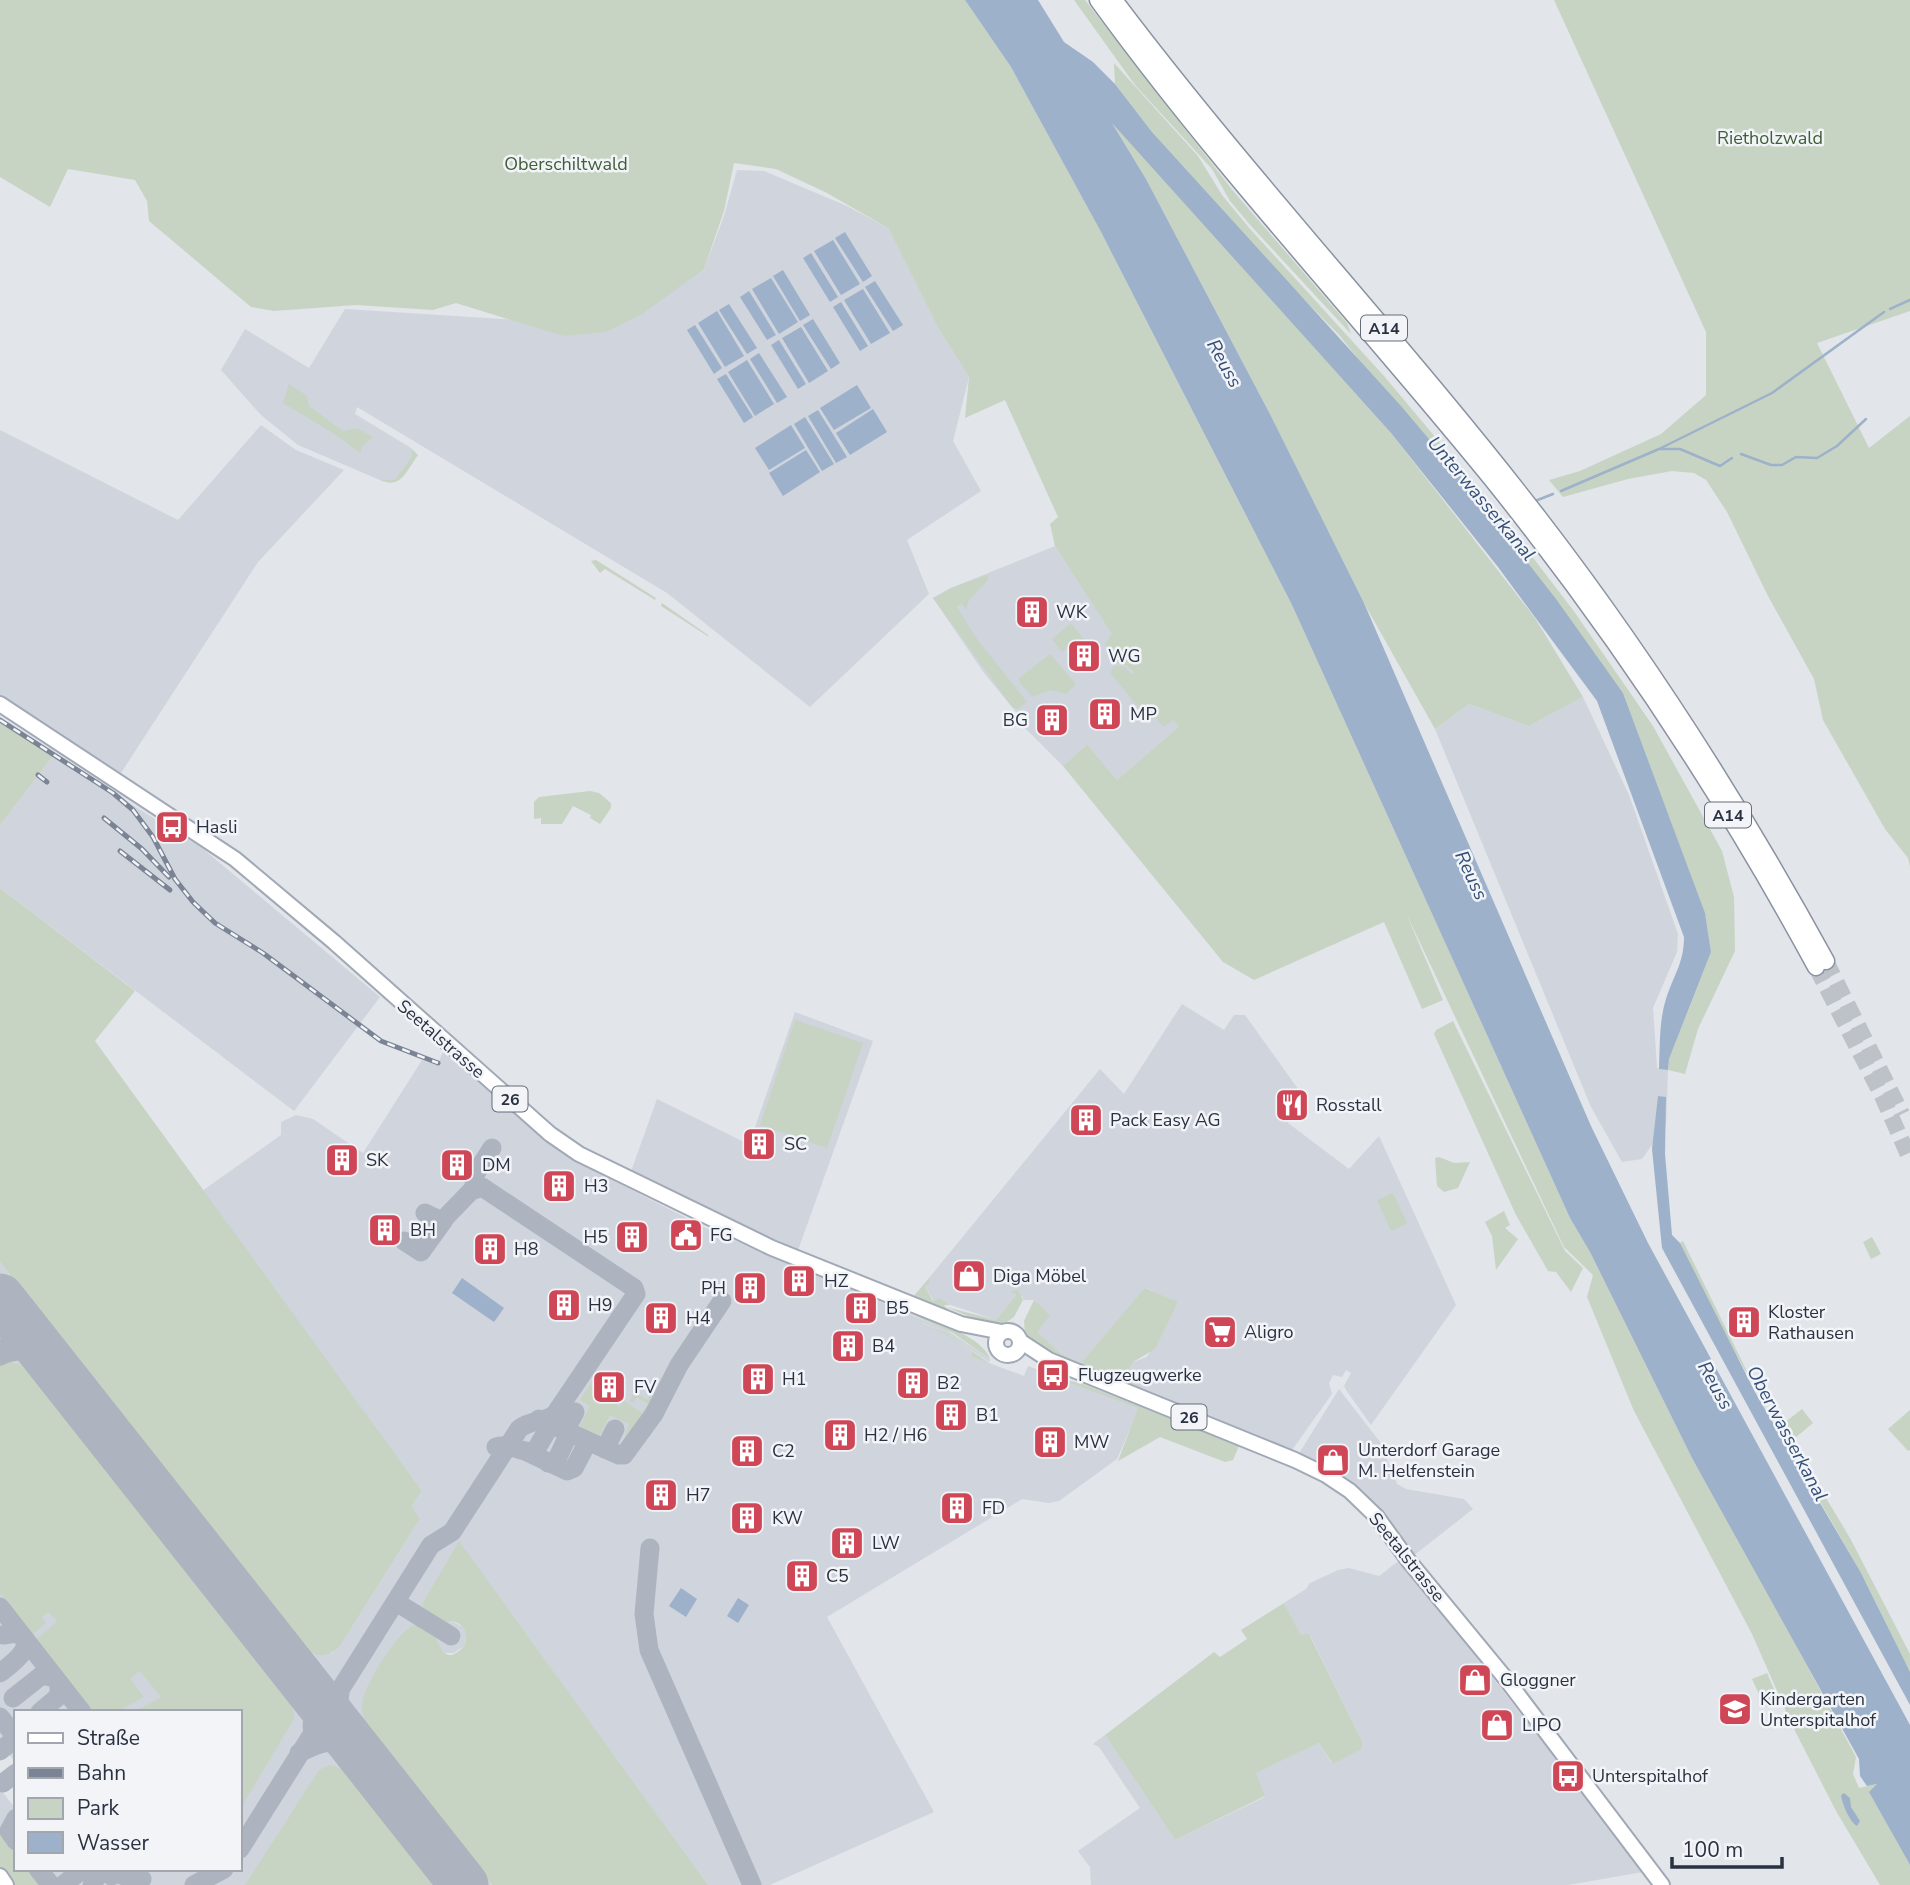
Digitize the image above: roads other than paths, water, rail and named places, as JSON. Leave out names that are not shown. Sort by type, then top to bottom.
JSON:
[{"type":"highway","name":"A14","points":[[1098,0],[1185,114],[1447,425],[1558,565],[1684,746],[1821,964],[1714,769],[1574,565],[1467,428],[1204,115],[1114,0]]},
{"type":"main road","name":"Seetalstrasse","points":[[0,704],[235,859],[559,1141],[599,1165],[735,1232],[961,1324],[1002,1332]]},
{"type":"main road","name":"Seetalstrasse","points":[[961,1324],[997,1348]]},
{"type":"main road","points":[[1002,1332],[1014,1332],[1017,1347],[1004,1354],[997,1348],[996,1339],[1002,1332]]},
{"type":"main road","name":"Seetalstrasse","points":[[1017,1347],[1295,1460],[1326,1475],[1350,1491],[1377,1517],[1408,1560],[1506,1679],[1662,1885]]},
{"type":"main road","points":[[0,1876],[6,1885]]},
{"type":"water","name":"Reuss","points":[[965,0],[1038,0],[1064,42],[1093,62],[1115,84],[1152,132],[1401,406],[1461,477],[1556,599],[1623,693],[1705,913],[1711,952],[1669,1059],[1668,1070],[1659,1069],[1661,1025],[1666,999],[1684,946],[1684,937],[1597,701],[1498,567],[1391,433],[1112,123],[1146,179],[1271,416],[1364,603],[1591,1126],[1648,1243],[1910,1725],[1910,1865],[1869,1792],[1877,1784],[1867,1786],[1860,1776],[1859,1759],[1692,1458],[1590,1252],[1570,1218],[1292,605],[1101,232],[1011,67]]},
{"type":"water","points":[[845,232],[872,276],[863,282],[835,238]]},
{"type":"water","points":[[833,240],[860,284],[841,295],[814,251]]},
{"type":"water","points":[[811,253],[838,297],[830,302],[803,258]]},
{"type":"water","points":[[783,270],[810,315],[800,321],[773,276]]},
{"type":"water","points":[[771,278],[798,322],[779,334],[752,289]]},
{"type":"water","points":[[875,281],[903,325],[893,331],[865,287]]},
{"type":"water","points":[[863,289],[890,333],[871,344],[844,300]]},
{"type":"water","points":[[749,291],[776,335],[767,340],[740,297]]},
{"type":"water","points":[[841,302],[868,346],[860,351],[833,307]]},
{"type":"water","points":[[729,304],[757,348],[747,354],[719,310]]},
{"type":"water","points":[[717,311],[744,356],[725,367],[698,323]]},
{"type":"water","points":[[813,319],[840,363],[831,369],[803,325]]},
{"type":"water","points":[[695,325],[722,368],[714,374],[687,330]]},
{"type":"water","points":[[801,327],[828,371],[809,383],[782,338]]},
{"type":"water","points":[[779,340],[806,384],[798,389],[771,345]]},
{"type":"water","points":[[759,353],[787,397],[777,403],[750,359]]},
{"type":"water","points":[[747,360],[774,404],[755,416],[728,372]]},
{"type":"water","points":[[726,374],[753,417],[744,423],[717,379]]},
{"type":"water","points":[[857,385],[871,408],[834,430],[820,408]]},
{"type":"water","points":[[873,409],[887,432],[850,455],[836,433]]},
{"type":"water","points":[[818,410],[847,457],[836,463],[808,416]]},
{"type":"water","points":[[805,417],[834,464],[822,471],[794,424]]},
{"type":"water","points":[[791,425],[805,448],[769,470],[755,448]]},
{"type":"water","points":[[806,450],[820,472],[783,496],[769,473]]},
{"type":"water","points":[[1658,1096],[1666,1097],[1665,1154],[1672,1235],[1680,1243],[1755,1392],[1861,1573],[1910,1672],[1910,1705],[1662,1248],[1652,1149]]},
{"type":"water","points":[[462,1278],[504,1308],[494,1322],[452,1293]]},
{"type":"water","points":[[681,1588],[697,1599],[686,1617],[669,1606]]},
{"type":"water","points":[[738,1598],[749,1605],[738,1623],[727,1616]]},
{"type":"water","points":[[1844,1793],[1850,1798],[1851,1807],[1860,1821],[1857,1826],[1845,1808],[1841,1795]]},
{"type":"waterway","points":[[1890,309],[1910,300]]},
{"type":"waterway","points":[[1561,491],[1659,449],[1772,393],[1884,312]]},
{"type":"waterway","points":[[1741,454],[1771,465],[1782,465],[1796,457],[1817,458],[1837,446],[1866,419]]},
{"type":"waterway","points":[[1661,449],[1680,449],[1720,466],[1732,458]]},
{"type":"waterway","points":[[1535,501],[1553,494]]},
{"type":"tunnel","points":[[1826,961],[1902,1114]]},
{"type":"tunnel","points":[[1816,967],[1882,1096],[1910,1159]]},
{"type":"railway","points":[[0,720],[113,793],[133,810],[153,837],[175,879],[193,902],[215,923],[263,953],[381,1041],[438,1063]]},
{"type":"railway","points":[[38,775],[47,782]]},
{"type":"railway","points":[[104,818],[142,849],[169,877]]},
{"type":"railway","points":[[120,851],[170,890]]},
{"type":"place","name":"WK","points":[[1032,612]]},
{"type":"place","name":"WG","points":[[1084,656]]},
{"type":"place","name":"MP","points":[[1105,714]]},
{"type":"place","name":"BG","points":[[1052,720]]},
{"type":"place","name":"Hasli","points":[[172,827]]},
{"type":"place","name":"Rosstall","points":[[1292,1105]]},
{"type":"place","name":"Pack Easy AG","points":[[1086,1120]]},
{"type":"place","name":"SC","points":[[759,1144]]},
{"type":"place","name":"SK","points":[[342,1160]]},
{"type":"place","name":"DM","points":[[457,1165]]},
{"type":"place","name":"H3","points":[[559,1186]]},
{"type":"place","name":"BH","points":[[385,1230]]},
{"type":"place","name":"FG","points":[[686,1235]]},
{"type":"place","name":"H5","points":[[632,1237]]},
{"type":"place","name":"H8","points":[[490,1249]]},
{"type":"place","name":"Diga Möbel","points":[[969,1276]]},
{"type":"place","name":"HZ","points":[[799,1281]]},
{"type":"place","name":"PH","points":[[750,1288]]},
{"type":"place","name":"H9","points":[[564,1305]]},
{"type":"place","name":"B5","points":[[861,1308]]},
{"type":"place","name":"H4","points":[[661,1318]]},
{"type":"place","name":"Kloster Rathausen","points":[[1744,1322]]},
{"type":"place","name":"Aligro","points":[[1220,1332]]},
{"type":"place","name":"B4","points":[[848,1346]]},
{"type":"place","name":"Flugzeugwerke","points":[[1053,1375]]},
{"type":"place","name":"H1","points":[[758,1379]]},
{"type":"place","name":"B2","points":[[913,1383]]},
{"type":"place","name":"FV","points":[[609,1387]]},
{"type":"place","name":"B1","points":[[951,1415]]},
{"type":"place","name":"H2 / H6","points":[[840,1435]]},
{"type":"place","name":"MW","points":[[1050,1442]]},
{"type":"place","name":"C2","points":[[747,1451]]},
{"type":"place","name":"Unterdorf Garage M. Helfenstein","points":[[1333,1460]]},
{"type":"place","name":"H7","points":[[661,1495]]},
{"type":"place","name":"FD","points":[[957,1508]]},
{"type":"place","name":"KW","points":[[747,1518]]},
{"type":"place","name":"LW","points":[[847,1543]]},
{"type":"place","name":"C5","points":[[802,1576]]},
{"type":"place","name":"Gloggner","points":[[1475,1680]]},
{"type":"place","name":"Kindergarten Unterspitalhof","points":[[1735,1709]]},
{"type":"place","name":"LIPO","points":[[1497,1725]]},
{"type":"place","name":"Unterspitalhof","points":[[1568,1776]]},
{"type":"park label","name":"Rietholzwald","points":[[1770,138]]},
{"type":"park label","name":"Oberschiltwald","points":[[566,164]]},
{"type":"water label","name":"Unterwasserkanal","points":[[1482,498]]},
{"type":"water label","name":"Oberwasserkanal","points":[[1788,1433]]}]
